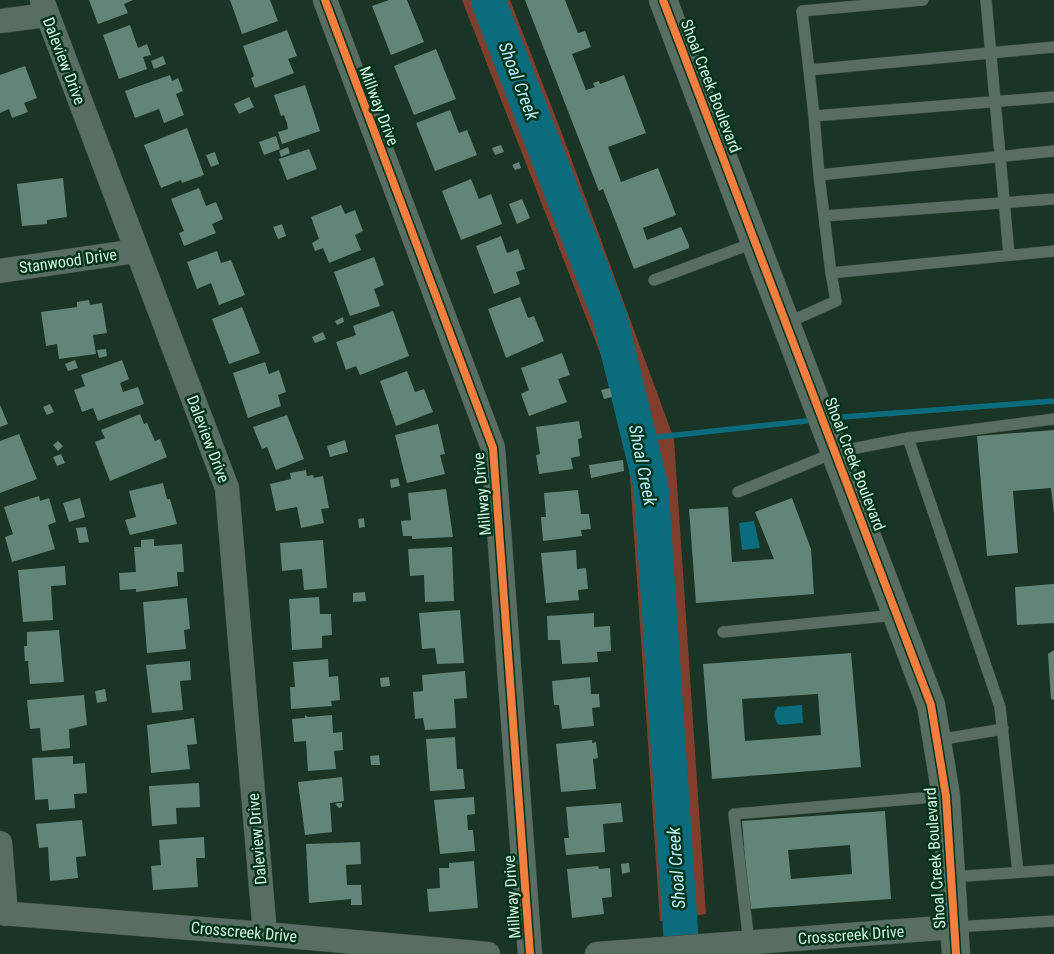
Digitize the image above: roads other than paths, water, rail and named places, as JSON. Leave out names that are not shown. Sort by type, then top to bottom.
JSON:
[{"type":"street","name":"Millway Drive","points":[[325,0],[493,448],[530,954]]},
{"type":"street","name":"Shoal Creek Boulevard","points":[[663,0],[931,705],[946,796],[956,954]]},
{"type":"street","points":[[0,21],[44,8]]},
{"type":"street","name":"Daleview Drive","points":[[44,8],[227,488],[265,934]]},
{"type":"street","name":"Stanwood Drive","points":[[0,271],[136,251]]},
{"type":"street","points":[[0,843],[3,914]]},
{"type":"street","name":"Crosscreek Drive","points":[[3,914],[265,934],[488,954]]},
{"type":"street","name":"Crosscreek Drive","points":[[597,954],[954,927]]},
{"type":"lane","points":[[787,323],[836,302],[819,175],[802,11],[863,3],[923,0]]},
{"type":"lane","points":[[986,0],[1009,255]]},
{"type":"lane","points":[[809,70],[1054,46]]},
{"type":"lane","points":[[814,116],[1054,97]]},
{"type":"lane","points":[[819,175],[1054,152]]},
{"type":"lane","points":[[824,216],[1054,199]]},
{"type":"lane","points":[[654,280],[756,242]]},
{"type":"lane","points":[[831,273],[1054,251]]},
{"type":"lane","points":[[738,492],[836,452],[908,438],[1054,419]]},
{"type":"lane","points":[[908,438],[1000,707],[1018,872]]},
{"type":"lane","points":[[723,632],[898,614]]},
{"type":"lane","points":[[938,740],[1003,729]]},
{"type":"lane","points":[[749,943],[734,814],[946,796]]},
{"type":"lane","points":[[950,877],[1054,870]]},
{"type":"lane","points":[[954,927],[1054,921]]},
{"type":"water","points":[[754,521],[760,548],[742,550],[739,523]]},
{"type":"water","points":[[802,705],[803,723],[778,725],[774,716],[777,707]]},
{"type":"waterway","name":"Shoal Creek","points":[[488,0],[610,318],[651,487],[682,954]]},
{"type":"waterway","points":[[829,418],[1054,401]]},
{"type":"waterway","points":[[640,439],[815,420]]}]
